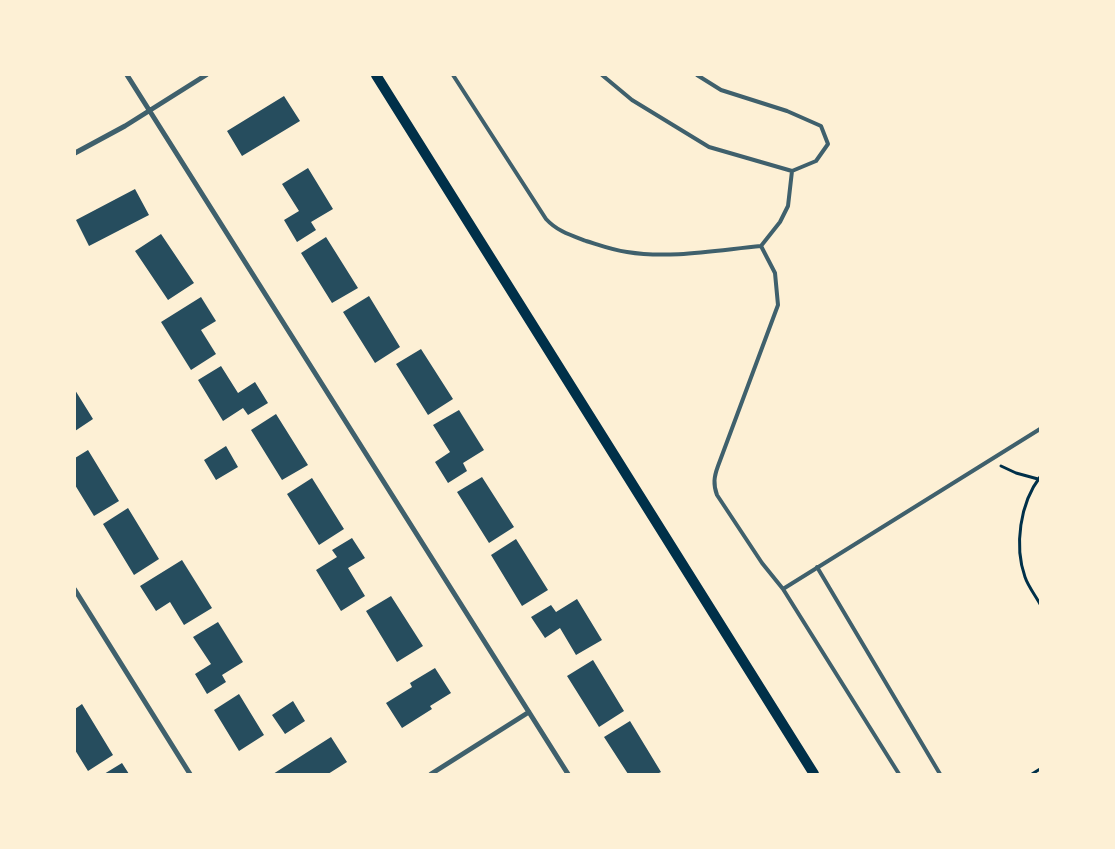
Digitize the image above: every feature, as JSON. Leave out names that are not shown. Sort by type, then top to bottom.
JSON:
[{"type":"main road","points":[[376,75],[814,774]]},
{"type":"street","points":[[127,75],[568,774]]},
{"type":"street","points":[[75,153],[125,126],[206,75]]},
{"type":"street","points":[[75,590],[190,774]]},
{"type":"street","points":[[431,774],[529,712]]},
{"type":"lane","points":[[453,75],[546,220],[562,232],[608,248],[627,252],[655,254],[712,252],[761,246],[780,222],[788,206],[792,171]]},
{"type":"lane","points":[[602,75],[632,100],[709,147],[792,171],[816,161],[828,144],[821,126],[786,111],[721,90],[697,75]]},
{"type":"lane","points":[[761,246],[775,273],[778,305],[714,477],[714,488],[717,496],[762,563],[783,589],[899,774]]},
{"type":"lane","points":[[783,589],[1040,429]]},
{"type":"lane","points":[[817,567],[940,774]]},
{"type":"path","points":[[989,460],[1016,474],[1039,478],[1028,500],[1020,539],[1021,559],[1025,578],[1040,604]]},
{"type":"path","points":[[1032,774],[1040,769]]},
{"type":"building","points":[[284,96],[300,121],[242,156],[227,131]]},
{"type":"building","points":[[308,168],[333,209],[311,222],[316,230],[297,242],[284,220],[299,211],[282,184]]},
{"type":"building","points":[[135,189],[149,215],[89,246],[76,220]]},
{"type":"building","points":[[161,234],[194,283],[168,300],[135,251]]},
{"type":"building","points":[[326,237],[358,288],[332,303],[301,253]]},
{"type":"building","points":[[369,296],[400,347],[375,363],[343,312]]},
{"type":"building","points":[[201,297],[216,321],[201,330],[216,354],[191,370],[161,322]]},
{"type":"building","points":[[421,349],[453,399],[428,415],[396,364]]},
{"type":"building","points":[[221,366],[238,393],[255,382],[268,403],[248,415],[243,408],[223,421],[198,380]]},
{"type":"building","points":[[75,390],[93,419],[75,431]]},
{"type":"building","points":[[459,410],[484,450],[463,463],[467,471],[448,483],[435,462],[450,452],[433,425]]},
{"type":"building","points":[[276,414],[308,465],[282,480],[251,430]]},
{"type":"building","points":[[226,446],[238,467],[216,480],[204,460]]},
{"type":"building","points":[[88,450],[119,501],[94,516],[75,485],[75,458]]},
{"type":"building","points":[[482,477],[514,527],[489,543],[457,492]]},
{"type":"building","points":[[312,478],[344,529],[319,545],[287,494]]},
{"type":"building","points":[[128,508],[159,559],[134,575],[103,524]]},
{"type":"building","points":[[352,538],[365,558],[348,568],[365,596],[341,611],[316,570],[337,557],[332,550]]},
{"type":"building","points":[[516,539],[548,590],[522,606],[491,555]]},
{"type":"building","points":[[182,560],[212,608],[184,625],[170,602],[156,611],[140,586]]},
{"type":"building","points":[[391,596],[423,646],[397,662],[366,611]]},
{"type":"building","points":[[577,599],[602,640],[576,655],[560,628],[545,638],[531,617],[551,605],[556,612]]},
{"type":"building","points":[[218,622],[243,662],[222,675],[226,682],[207,694],[195,674],[211,664],[193,637]]},
{"type":"building","points":[[593,660],[624,711],[599,727],[567,676]]},
{"type":"building","points":[[435,668],[451,693],[430,706],[432,709],[402,728],[386,703],[412,687],[410,683]]},
{"type":"building","points":[[239,694],[264,735],[239,751],[214,710]]},
{"type":"building","points":[[293,701],[305,721],[285,734],[272,715]]},
{"type":"building","points":[[82,704],[113,755],[88,771],[75,750],[75,709]]},
{"type":"building","points":[[630,721],[661,772],[657,774],[628,774],[604,737]]},
{"type":"building","points":[[331,737],[347,762],[328,774],[273,774]]},
{"type":"building","points":[[122,763],[129,774],[104,774]]}]
